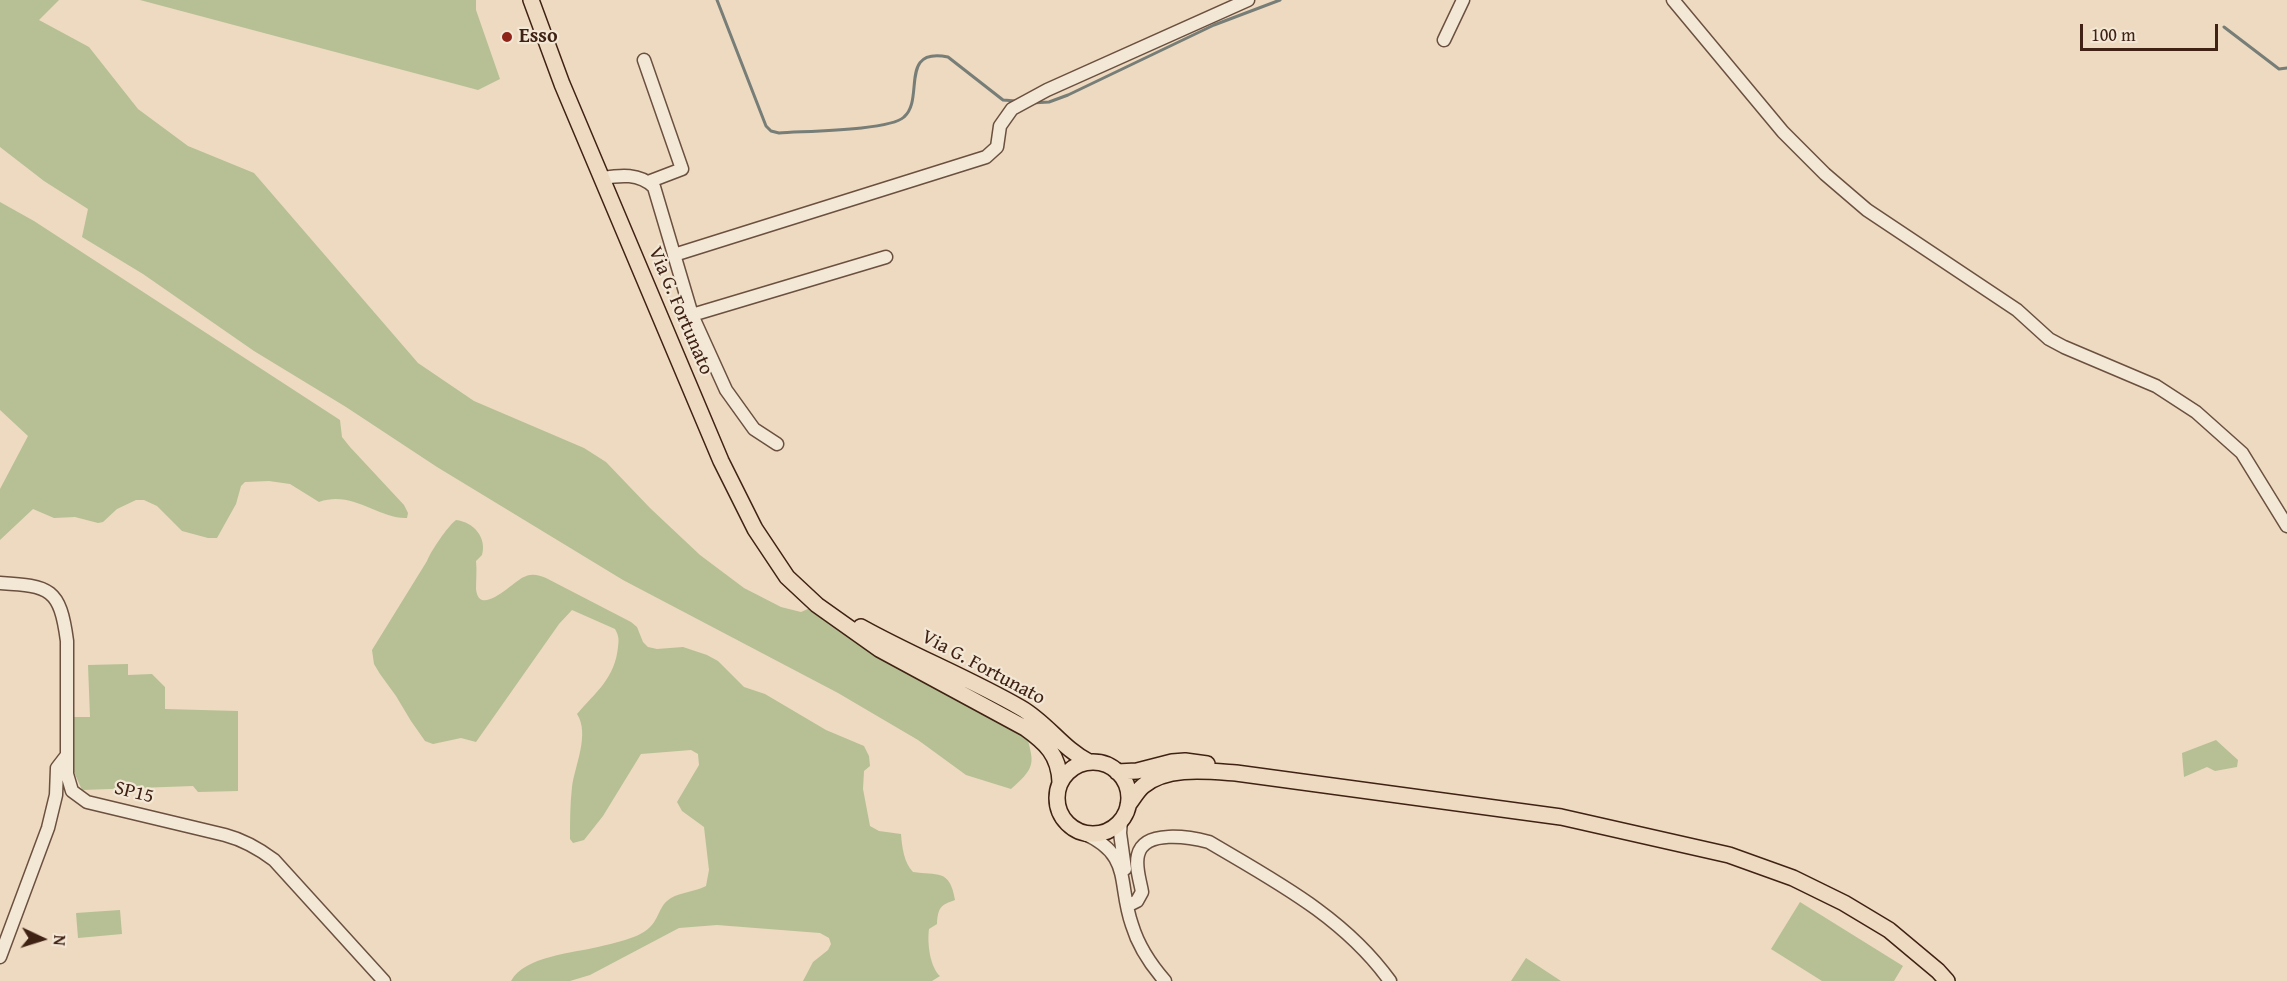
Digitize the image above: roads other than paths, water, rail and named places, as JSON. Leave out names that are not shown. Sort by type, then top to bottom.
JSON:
[{"type":"main road","points":[[520,0],[538,41],[562,84]]},
{"type":"main road","points":[[531,0],[562,84]]},
{"type":"main road","name":"Via G. Fortunato","points":[[562,84],[721,461],[744,508],[787,577],[841,623],[879,649],[1036,736],[1055,755],[1060,770],[1060,782]]},
{"type":"main road","name":"Via G. Fortunato","points":[[769,550],[821,600],[843,616],[1022,708],[1048,728],[1075,754],[1089,762]]},
{"type":"main road","points":[[1117,772],[1137,771],[1185,761],[1214,765],[1236,773]]},
{"type":"main road","points":[[1128,805],[1128,790],[1117,772],[1107,765],[1089,762],[1072,768],[1060,782],[1057,797],[1059,812],[1068,824],[1083,833],[1104,832],[1121,820],[1128,805],[1143,786],[1180,772],[1207,771],[1561,817],[1728,855],[1793,878],[1844,903],[1889,930],[1947,981]]},
{"type":"street","points":[[674,255],[986,157],[997,147],[1000,126],[1016,106],[1248,0]]},
{"type":"street","points":[[1444,40],[1463,0]]},
{"type":"street","points":[[1673,0],[1783,132],[1833,181],[1867,210],[2017,310],[2049,339],[2156,386],[2196,412],[2242,453],[2287,526]]},
{"type":"street","points":[[644,60],[682,169],[648,182]]},
{"type":"street","points":[[602,178],[622,174],[648,182],[654,187],[692,315],[726,390],[754,429],[777,444]]},
{"type":"street","points":[[692,315],[886,257]]},
{"type":"street","name":"SP15","points":[[0,583],[36,585],[51,593],[64,620],[67,641],[67,774],[72,790],[87,802],[225,835],[243,840],[257,848],[274,860],[384,981]]},
{"type":"street","points":[[0,957],[48,828],[56,795],[57,768],[67,754]]},
{"type":"street","points":[[1121,820],[1125,891]]},
{"type":"street","points":[[1083,833],[1099,840],[1111,849],[1117,861],[1132,926],[1141,945],[1165,981]]},
{"type":"street","points":[[1127,906],[1137,901],[1142,892],[1136,866],[1140,846],[1155,838],[1194,838],[1209,842],[1315,906],[1358,943],[1390,981]]},
{"type":"waterway","points":[[717,0],[766,126],[771,131],[779,133],[845,130],[895,122],[904,117],[910,109],[918,67],[923,60],[933,56],[948,57],[1003,100],[1016,101]]},
{"type":"waterway","points":[[1031,103],[1049,102],[1068,95],[1214,25],[1280,0]]},
{"type":"waterway","points":[[2224,27],[2279,69],[2287,68]]},
{"type":"place","name":"Esso","points":[[507,37]]}]
